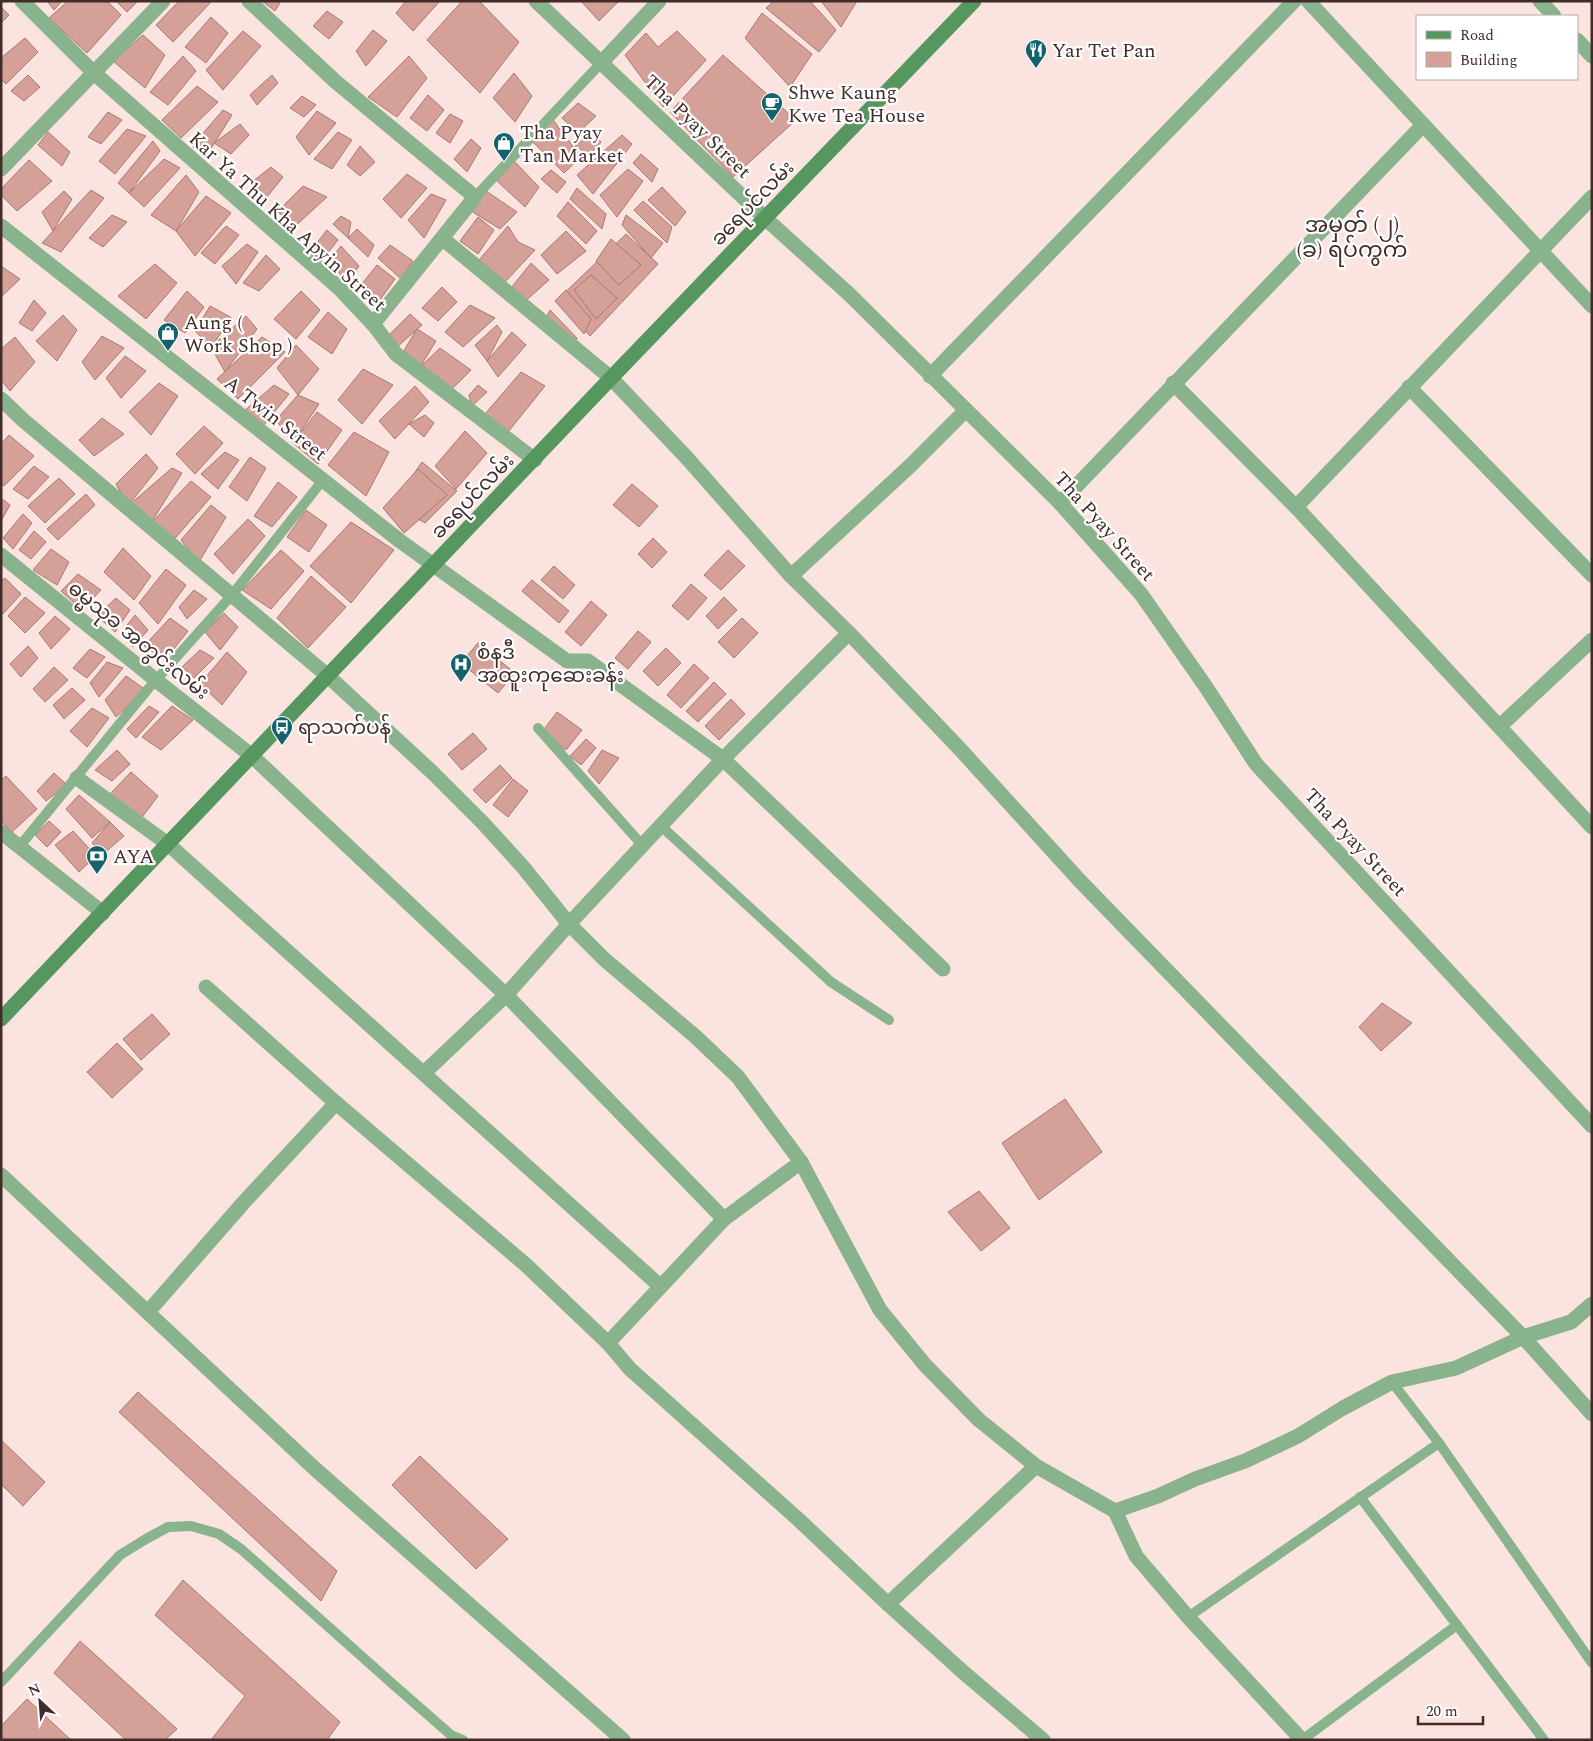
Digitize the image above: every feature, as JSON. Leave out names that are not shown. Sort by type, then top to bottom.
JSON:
[{"type":"main road","name":"ခရေပင်လမ်း","points":[[1,1020],[611,378],[974,1]]},
{"type":"street","name":"Kar Ya Thu Kha Apyin Street","points":[[22,1],[94,73],[339,288],[373,324],[396,354],[535,460]]},
{"type":"street","points":[[1,169],[163,1]]},
{"type":"street","points":[[249,1],[336,82],[475,197],[373,324]]},
{"type":"street","name":"Tha Pyay Street","points":[[536,1],[850,295],[1060,503],[1141,594],[1206,687],[1256,764],[1592,1126]]},
{"type":"street","points":[[602,62],[659,1]]},
{"type":"street","points":[[930,376],[1294,1]]},
{"type":"street","points":[[1308,1],[1592,306]]},
{"type":"street","points":[[1540,1],[1553,15]]},
{"type":"street","points":[[1578,41],[1592,56]]},
{"type":"street","points":[[1060,503],[1173,383],[1423,125]]},
{"type":"street","points":[[1296,507],[1592,197]]},
{"type":"street","name":"A Twin Street","points":[[1,226],[400,541],[567,661],[588,661],[724,759],[943,969]]},
{"type":"street","points":[[442,239],[611,378],[687,458],[792,576],[958,748],[1080,881],[1523,1337],[1592,1414]]},
{"type":"street","points":[[1173,383],[1296,507],[1592,827]]},
{"type":"street","points":[[1409,388],[1592,575]]},
{"type":"street","points":[[1,399],[23,420],[328,676],[433,773],[483,823],[523,867],[569,924],[604,959],[676,1019],[738,1077],[801,1162],[880,1310],[925,1365],[979,1420],[1036,1466],[1115,1511],[1136,1556],[1188,1617],[1302,1740]]},
{"type":"street","points":[[792,576],[910,466],[966,410]]},
{"type":"street","name":"ဓမ္မသုခ အတွင်းလမ်း","points":[[1,554],[156,681],[252,756],[506,995],[724,1219]]},
{"type":"street","points":[[424,1073],[506,995],[569,924],[724,759],[849,633]]},
{"type":"street","points":[[1500,726],[1592,640]]},
{"type":"street","points":[[77,778],[168,844],[660,1286]]},
{"type":"street","points":[[1,832],[103,913]]},
{"type":"street","points":[[206,987],[336,1103],[526,1265],[608,1342],[630,1369],[799,1520],[910,1626],[1043,1740]]},
{"type":"street","points":[[148,1312],[244,1202],[336,1103]]},
{"type":"street","points":[[608,1342],[724,1219],[801,1162]]},
{"type":"street","points":[[1,1175],[314,1468],[623,1740]]},
{"type":"street","points":[[1115,1511],[1158,1496],[1195,1479],[1254,1457],[1298,1436],[1343,1408],[1392,1382],[1456,1368],[1523,1337],[1571,1322],[1592,1304]]},
{"type":"street","points":[[888,1604],[1036,1466]]},
{"type":"lane","points":[[475,197],[602,62]]},
{"type":"lane","points":[[19,847],[148,689],[231,596],[323,480]]},
{"type":"lane","points":[[538,728],[642,846]]},
{"type":"lane","points":[[661,826],[830,982],[889,1020]]},
{"type":"lane","points":[[1392,1382],[1439,1443],[1592,1663]]},
{"type":"lane","points":[[1188,1617],[1439,1443]]},
{"type":"lane","points":[[1360,1497],[1544,1740]]},
{"type":"lane","points":[[1,1682],[120,1555],[168,1527],[191,1526],[219,1534],[241,1549],[451,1735],[463,1740]]},
{"type":"lane","points":[[1302,1740],[1457,1625]]},
{"type":"building","points":[[47,1],[62,1],[54,10]]},
{"type":"building","points":[[68,1],[107,1],[121,15],[87,53],[49,18]]},
{"type":"building","points":[[116,1],[138,1],[127,12]]},
{"type":"building","points":[[179,1],[212,1],[173,42],[156,25]]},
{"type":"building","points":[[262,1],[281,1],[275,11]]},
{"type":"building","points":[[406,1],[440,1],[413,31],[396,13]]},
{"type":"building","points":[[462,1],[479,1],[519,42],[480,93],[427,40]]},
{"type":"building","points":[[581,1],[619,1],[599,21]]},
{"type":"building","points":[[774,1],[810,1],[836,30],[819,52],[766,8]]},
{"type":"building","points":[[821,1],[857,1],[841,27]]},
{"type":"building","points":[[1,7],[9,15],[1,23]]},
{"type":"building","points":[[327,11],[343,22],[329,39],[313,26]]},
{"type":"building","points":[[762,13],[812,54],[790,87],[745,38]]},
{"type":"building","points":[[211,17],[228,33],[206,63],[185,47]]},
{"type":"building","points":[[373,30],[387,41],[366,66],[356,51]]},
{"type":"building","points":[[243,31],[261,46],[223,90],[206,70]]},
{"type":"building","points":[[677,31],[706,60],[663,107],[625,55],[646,33],[658,47]]},
{"type":"building","points":[[143,35],[165,55],[145,88],[113,61]]},
{"type":"building","points":[[25,38],[38,52],[6,84],[1,79],[1,58]]},
{"type":"building","points":[[723,55],[796,120],[733,177],[670,112]]},
{"type":"building","points":[[183,56],[196,71],[168,105],[150,92]]},
{"type":"building","points":[[409,56],[427,78],[397,117],[368,97]]},
{"type":"building","points":[[514,73],[532,96],[515,122],[493,98]]},
{"type":"building","points":[[28,75],[40,87],[24,101],[11,91]]},
{"type":"building","points":[[272,75],[278,83],[257,105],[250,95]]},
{"type":"building","points":[[197,86],[218,102],[181,138],[162,120]]},
{"type":"building","points":[[428,95],[444,110],[427,131],[410,118]]},
{"type":"building","points":[[302,96],[316,105],[304,117],[290,108]]},
{"type":"building","points":[[578,103],[596,116],[578,133],[562,118]]},
{"type":"building","points":[[223,110],[232,115],[205,158],[192,146]]},
{"type":"building","points":[[317,111],[336,123],[309,155],[296,137]]},
{"type":"building","points":[[108,112],[122,120],[101,144],[88,137]]},
{"type":"building","points":[[450,114],[463,121],[450,143],[436,133]]},
{"type":"building","points":[[551,117],[581,157],[564,173],[531,140]]},
{"type":"building","points":[[240,124],[249,135],[231,154],[214,143]]},
{"type":"building","points":[[127,129],[146,136],[115,174],[99,161]]},
{"type":"building","points":[[48,132],[70,152],[62,166],[38,145]]},
{"type":"building","points":[[338,132],[352,140],[332,169],[314,159]]},
{"type":"building","points":[[593,133],[601,142],[590,155],[575,146]]},
{"type":"building","points":[[622,135],[632,144],[593,194],[577,175]]},
{"type":"building","points":[[471,139],[481,148],[467,172],[454,159]]},
{"type":"building","points":[[153,141],[160,151],[129,193],[118,183]]},
{"type":"building","points":[[360,146],[375,162],[360,176],[347,165]]},
{"type":"building","points":[[641,154],[658,169],[652,182],[633,163]]},
{"type":"building","points":[[164,159],[180,168],[144,207],[129,193]]},
{"type":"building","points":[[512,159],[539,187],[525,207],[497,181]]},
{"type":"building","points":[[29,160],[52,181],[17,211],[1,195],[1,189]]},
{"type":"building","points":[[271,167],[283,177],[267,197],[252,182]]},
{"type":"building","points":[[628,169],[643,181],[617,217],[600,195]]},
{"type":"building","points":[[551,170],[566,182],[557,193],[541,179]]},
{"type":"building","points":[[407,174],[427,188],[401,218],[383,199]]},
{"type":"building","points":[[186,175],[199,192],[176,231],[151,215]]},
{"type":"building","points":[[303,186],[327,197],[292,229],[278,211]]},
{"type":"building","points":[[662,187],[686,212],[675,226],[648,200]]},
{"type":"building","points":[[577,188],[606,214],[602,229],[570,199]]},
{"type":"building","points":[[91,190],[104,198],[61,252],[42,243]]},
{"type":"building","points":[[64,191],[72,199],[53,231],[42,212]]},
{"type":"building","points":[[486,191],[517,212],[500,229],[471,211]]},
{"type":"building","points":[[431,194],[446,200],[424,238],[408,220]]},
{"type":"building","points":[[206,196],[231,213],[195,256],[176,231]]},
{"type":"building","points":[[643,201],[672,227],[667,243],[634,210]]},
{"type":"building","points":[[568,202],[597,231],[586,244],[557,216]]},
{"type":"building","points":[[112,215],[127,222],[103,247],[89,238]]},
{"type":"building","points":[[626,215],[663,243],[651,258],[622,225]]},
{"type":"building","points":[[341,216],[351,222],[348,238],[333,224]]},
{"type":"building","points":[[478,217],[494,230],[478,254],[460,241]]},
{"type":"building","points":[[226,226],[239,235],[215,264],[201,253]]},
{"type":"building","points":[[508,226],[518,242],[535,250],[505,282],[479,260]]},
{"type":"building","points":[[357,229],[374,245],[368,257],[348,238]]},
{"type":"building","points":[[327,230],[338,240],[319,264],[312,249]]},
{"type":"building","points":[[566,231],[586,251],[557,274],[541,255]]},
{"type":"building","points":[[626,234],[658,264],[590,336],[556,301]]},
{"type":"building","points":[[611,239],[641,265],[619,285],[596,261]]},
{"type":"building","points":[[247,244],[258,252],[236,284],[222,266]]},
{"type":"building","points":[[390,245],[413,261],[401,279],[378,258]]},
{"type":"building","points":[[341,246],[359,266],[346,284],[331,259]]},
{"type":"building","points":[[266,255],[280,269],[259,291],[243,283]]},
{"type":"building","points":[[531,263],[549,280],[522,304],[511,288]]},
{"type":"building","points":[[155,264],[177,283],[146,319],[118,296]]},
{"type":"building","points":[[377,265],[395,279],[377,304],[361,285]]},
{"type":"building","points":[[1,266],[20,279],[1,297]]},
{"type":"building","points":[[591,275],[617,298],[596,319],[574,290]]},
{"type":"building","points":[[442,287],[457,302],[438,321],[422,308]]},
{"type":"building","points":[[566,290],[591,319],[584,334],[555,301]]},
{"type":"building","points":[[187,291],[204,307],[185,333],[164,320]]},
{"type":"building","points":[[301,291],[320,310],[296,339],[274,319]]},
{"type":"building","points":[[34,300],[46,313],[32,331],[19,323]]},
{"type":"building","points":[[470,305],[495,318],[463,347],[445,332]]},
{"type":"building","points":[[210,306],[232,318],[211,347],[195,331]]},
{"type":"building","points":[[550,310],[577,338],[570,350],[544,322]]},
{"type":"building","points":[[328,312],[347,329],[332,354],[308,337]]},
{"type":"building","points":[[410,314],[422,325],[397,347],[389,335]]},
{"type":"building","points":[[63,315],[77,330],[57,361],[36,341]]},
{"type":"building","points":[[246,316],[257,329],[225,372],[211,347]]},
{"type":"building","points":[[497,325],[502,332],[487,361],[475,345]]},
{"type":"building","points":[[417,329],[436,341],[420,367],[403,352]]},
{"type":"building","points":[[512,332],[526,345],[498,377],[487,361]]},
{"type":"building","points":[[102,336],[124,348],[95,380],[82,362]]},
{"type":"building","points":[[15,337],[35,362],[10,391],[1,380],[1,349]]},
{"type":"building","points":[[262,337],[285,352],[238,399],[217,379]]},
{"type":"building","points":[[296,345],[319,369],[298,395],[277,368]]},
{"type":"building","points":[[440,348],[471,370],[447,394],[420,367]]},
{"type":"building","points":[[125,356],[146,371],[121,398],[106,378]]},
{"type":"building","points":[[363,369],[393,385],[362,424],[338,400]]},
{"type":"building","points":[[521,372],[545,386],[508,432],[485,414]]},
{"type":"building","points":[[159,383],[178,396],[151,435],[129,412]]},
{"type":"building","points":[[274,385],[289,394],[263,426],[242,413]]},
{"type":"building","points":[[478,385],[487,392],[472,406],[469,395]]},
{"type":"building","points":[[415,386],[429,402],[395,439],[379,421]]},
{"type":"building","points":[[298,395],[319,404],[293,443],[276,420]]},
{"type":"building","points":[[317,412],[342,430],[318,464],[293,443]]},
{"type":"building","points":[[425,415],[434,423],[424,437],[409,424]]},
{"type":"building","points":[[102,418],[124,434],[94,456],[79,440]]},
{"type":"building","points":[[204,426],[223,443],[195,474],[176,454]]},
{"type":"building","points":[[465,431],[487,453],[456,489],[435,466]]},
{"type":"building","points":[[354,432],[389,452],[366,496],[328,465]]},
{"type":"building","points":[[9,435],[34,456],[4,486],[1,482],[1,444]]},
{"type":"building","points":[[225,452],[239,460],[218,489],[201,474]]},
{"type":"building","points":[[146,454],[158,468],[128,506],[116,484]]},
{"type":"building","points":[[250,457],[266,468],[247,501],[229,487]]},
{"type":"building","points":[[422,462],[457,491],[425,523],[393,504]]},
{"type":"building","points":[[34,466],[49,477],[28,499],[13,489]]},
{"type":"building","points":[[172,468],[182,473],[151,523],[128,506]]},
{"type":"building","points":[[418,469],[447,495],[404,533],[383,508]]},
{"type":"building","points":[[59,478],[75,494],[45,523],[28,506]]},
{"type":"building","points":[[191,481],[211,497],[171,543],[151,523]]},
{"type":"building","points":[[278,482],[297,497],[272,527],[254,516]]},
{"type":"building","points":[[632,484],[658,506],[639,527],[613,505]]},
{"type":"building","points":[[86,494],[95,505],[58,540],[47,529]]},
{"type":"building","points":[[1,498],[10,505],[1,521]]},
{"type":"building","points":[[211,505],[226,517],[199,562],[181,540]]},
{"type":"building","points":[[306,510],[327,525],[309,552],[287,537]]},
{"type":"building","points":[[23,514],[32,523],[13,549],[3,538]]},
{"type":"building","points":[[248,519],[265,536],[233,574],[214,554]]},
{"type":"building","points":[[351,522],[394,550],[351,603],[310,566]]},
{"type":"building","points":[[34,531],[46,542],[31,559],[19,550]]},
{"type":"building","points":[[653,538],[667,552],[652,568],[638,554]]},
{"type":"building","points":[[123,548],[151,576],[134,600],[104,572]]},
{"type":"building","points":[[51,549],[69,562],[57,585],[33,570]]},
{"type":"building","points":[[281,550],[304,571],[271,609],[242,590]]},
{"type":"building","points":[[728,550],[745,566],[721,590],[704,575]]},
{"type":"building","points":[[554,566],[575,585],[563,599],[541,580]]},
{"type":"building","points":[[166,569],[186,585],[158,624],[139,603]]},
{"type":"building","points":[[78,574],[101,590],[82,610],[61,591]]},
{"type":"building","points":[[311,576],[346,607],[308,648],[277,618]]},
{"type":"building","points":[[5,578],[21,594],[3,614],[1,611],[1,581]]},
{"type":"building","points":[[532,580],[569,611],[559,623],[522,591]]},
{"type":"building","points":[[691,584],[707,598],[688,620],[672,606]]},
{"type":"building","points":[[194,590],[207,599],[187,619],[179,607]]},
{"type":"building","points":[[25,597],[45,613],[25,633],[8,616]]},
{"type":"building","points":[[724,597],[737,610],[718,629],[706,616]]},
{"type":"building","points":[[116,598],[130,610],[115,632],[97,616]]},
{"type":"building","points":[[591,601],[607,615],[581,646],[565,632]]},
{"type":"building","points":[[224,613],[238,627],[220,650],[205,632]]},
{"type":"building","points":[[135,615],[148,630],[133,647],[120,634]]},
{"type":"building","points":[[55,616],[70,629],[51,649],[39,633]]},
{"type":"building","points":[[170,618],[188,631],[165,660],[144,646]]},
{"type":"building","points":[[742,618],[758,633],[734,658],[718,642]]},
{"type":"building","points":[[638,631],[651,642],[628,669],[615,658]]},
{"type":"building","points":[[478,643],[515,673],[498,693],[461,663]]},
{"type":"building","points":[[28,646],[38,658],[21,677],[10,664]]},
{"type":"building","points":[[666,648],[681,663],[658,686],[643,671]]},
{"type":"building","points":[[90,649],[105,657],[87,678],[73,668]]},
{"type":"building","points":[[200,650],[214,658],[194,678],[182,667]]},
{"type":"building","points":[[227,652],[247,672],[222,705],[200,684]]},
{"type":"building","points":[[107,662],[123,668],[99,697],[90,683]]},
{"type":"building","points":[[694,664],[709,678],[681,708],[667,695]]},
{"type":"building","points":[[54,667],[68,680],[45,702],[33,689]]},
{"type":"building","points":[[126,676],[146,690],[116,717],[105,700]]},
{"type":"building","points":[[714,682],[726,694],[698,722],[686,711]]},
{"type":"building","points":[[72,688],[85,700],[64,719],[53,705]]},
{"type":"building","points":[[731,699],[745,714],[719,740],[705,726]]},
{"type":"building","points":[[149,706],[159,712],[136,738],[127,729]]},
{"type":"building","points":[[172,706],[193,720],[161,750],[142,737]]},
{"type":"building","points":[[92,708],[109,718],[87,747],[70,731]]},
{"type":"building","points":[[557,712],[582,730],[566,750],[542,732]]},
{"type":"building","points":[[473,733],[487,749],[462,770],[448,754]]},
{"type":"building","points":[[586,739],[596,748],[581,765],[570,756]]},
{"type":"building","points":[[117,750],[130,764],[112,781],[95,770]]},
{"type":"building","points":[[602,750],[619,758],[599,784],[588,771]]},
{"type":"building","points":[[500,765],[512,778],[486,803],[473,790]]},
{"type":"building","points":[[131,772],[158,796],[140,820],[110,794]]},
{"type":"building","points":[[54,773],[67,785],[46,801],[37,791]]},
{"type":"building","points":[[6,776],[37,809],[12,832],[1,821],[1,780]]},
{"type":"building","points":[[513,779],[528,791],[508,817],[493,805]]},
{"type":"building","points":[[79,795],[110,822],[92,838],[66,809]]},
{"type":"building","points":[[49,821],[61,832],[47,847],[35,835]]},
{"type":"building","points":[[110,822],[124,836],[103,854],[92,843]]},
{"type":"building","points":[[73,831],[96,856],[79,872],[55,845]]},
{"type":"building","points":[[1382,1003],[1412,1023],[1381,1051],[1359,1027]]},
{"type":"building","points":[[152,1014],[170,1034],[141,1060],[123,1039]]},
{"type":"building","points":[[117,1043],[143,1069],[112,1098],[87,1072]]},
{"type":"building","points":[[1065,1099],[1102,1152],[1039,1200],[1002,1143]]},
{"type":"building","points":[[979,1191],[1010,1228],[981,1251],[948,1212]]},
{"type":"building","points":[[138,1392],[337,1571],[321,1601],[119,1412]]},
{"type":"building","points":[[1,1440],[45,1482],[23,1506],[1,1484]]},
{"type":"building","points":[[420,1456],[508,1539],[476,1569],[392,1485]]},
{"type":"building","points":[[183,1580],[340,1722],[327,1740],[211,1740],[245,1696],[155,1615]]},
{"type":"building","points":[[80,1641],[177,1729],[165,1740],[126,1740],[54,1673]]},
{"type":"building","points":[[27,1699],[71,1740],[6,1740],[1,1736],[1,1726]]},
{"type":"place","name":"Yar Tet Pan","points":[[1036,69]]},
{"type":"place","name":"Shwe Kaung Kwe Tea House","points":[[772,122]]},
{"type":"place","name":"Tha Pyay Tan Market","points":[[504,162]]},
{"type":"place","name":"Aung ( Work Shop )","points":[[168,352]]},
{"type":"place","name":"စံနဒီ အထူးကုဆေးခန်း","points":[[461,683]]},
{"type":"place","name":"ရာသက်ပန်","points":[[282,746]]},
{"type":"place","name":"AYA","points":[[97,875]]},
{"type":"district","name":"အမှတ် (၂) (ခ) ရပ်ကွက်","points":[[1352,236]]}]
